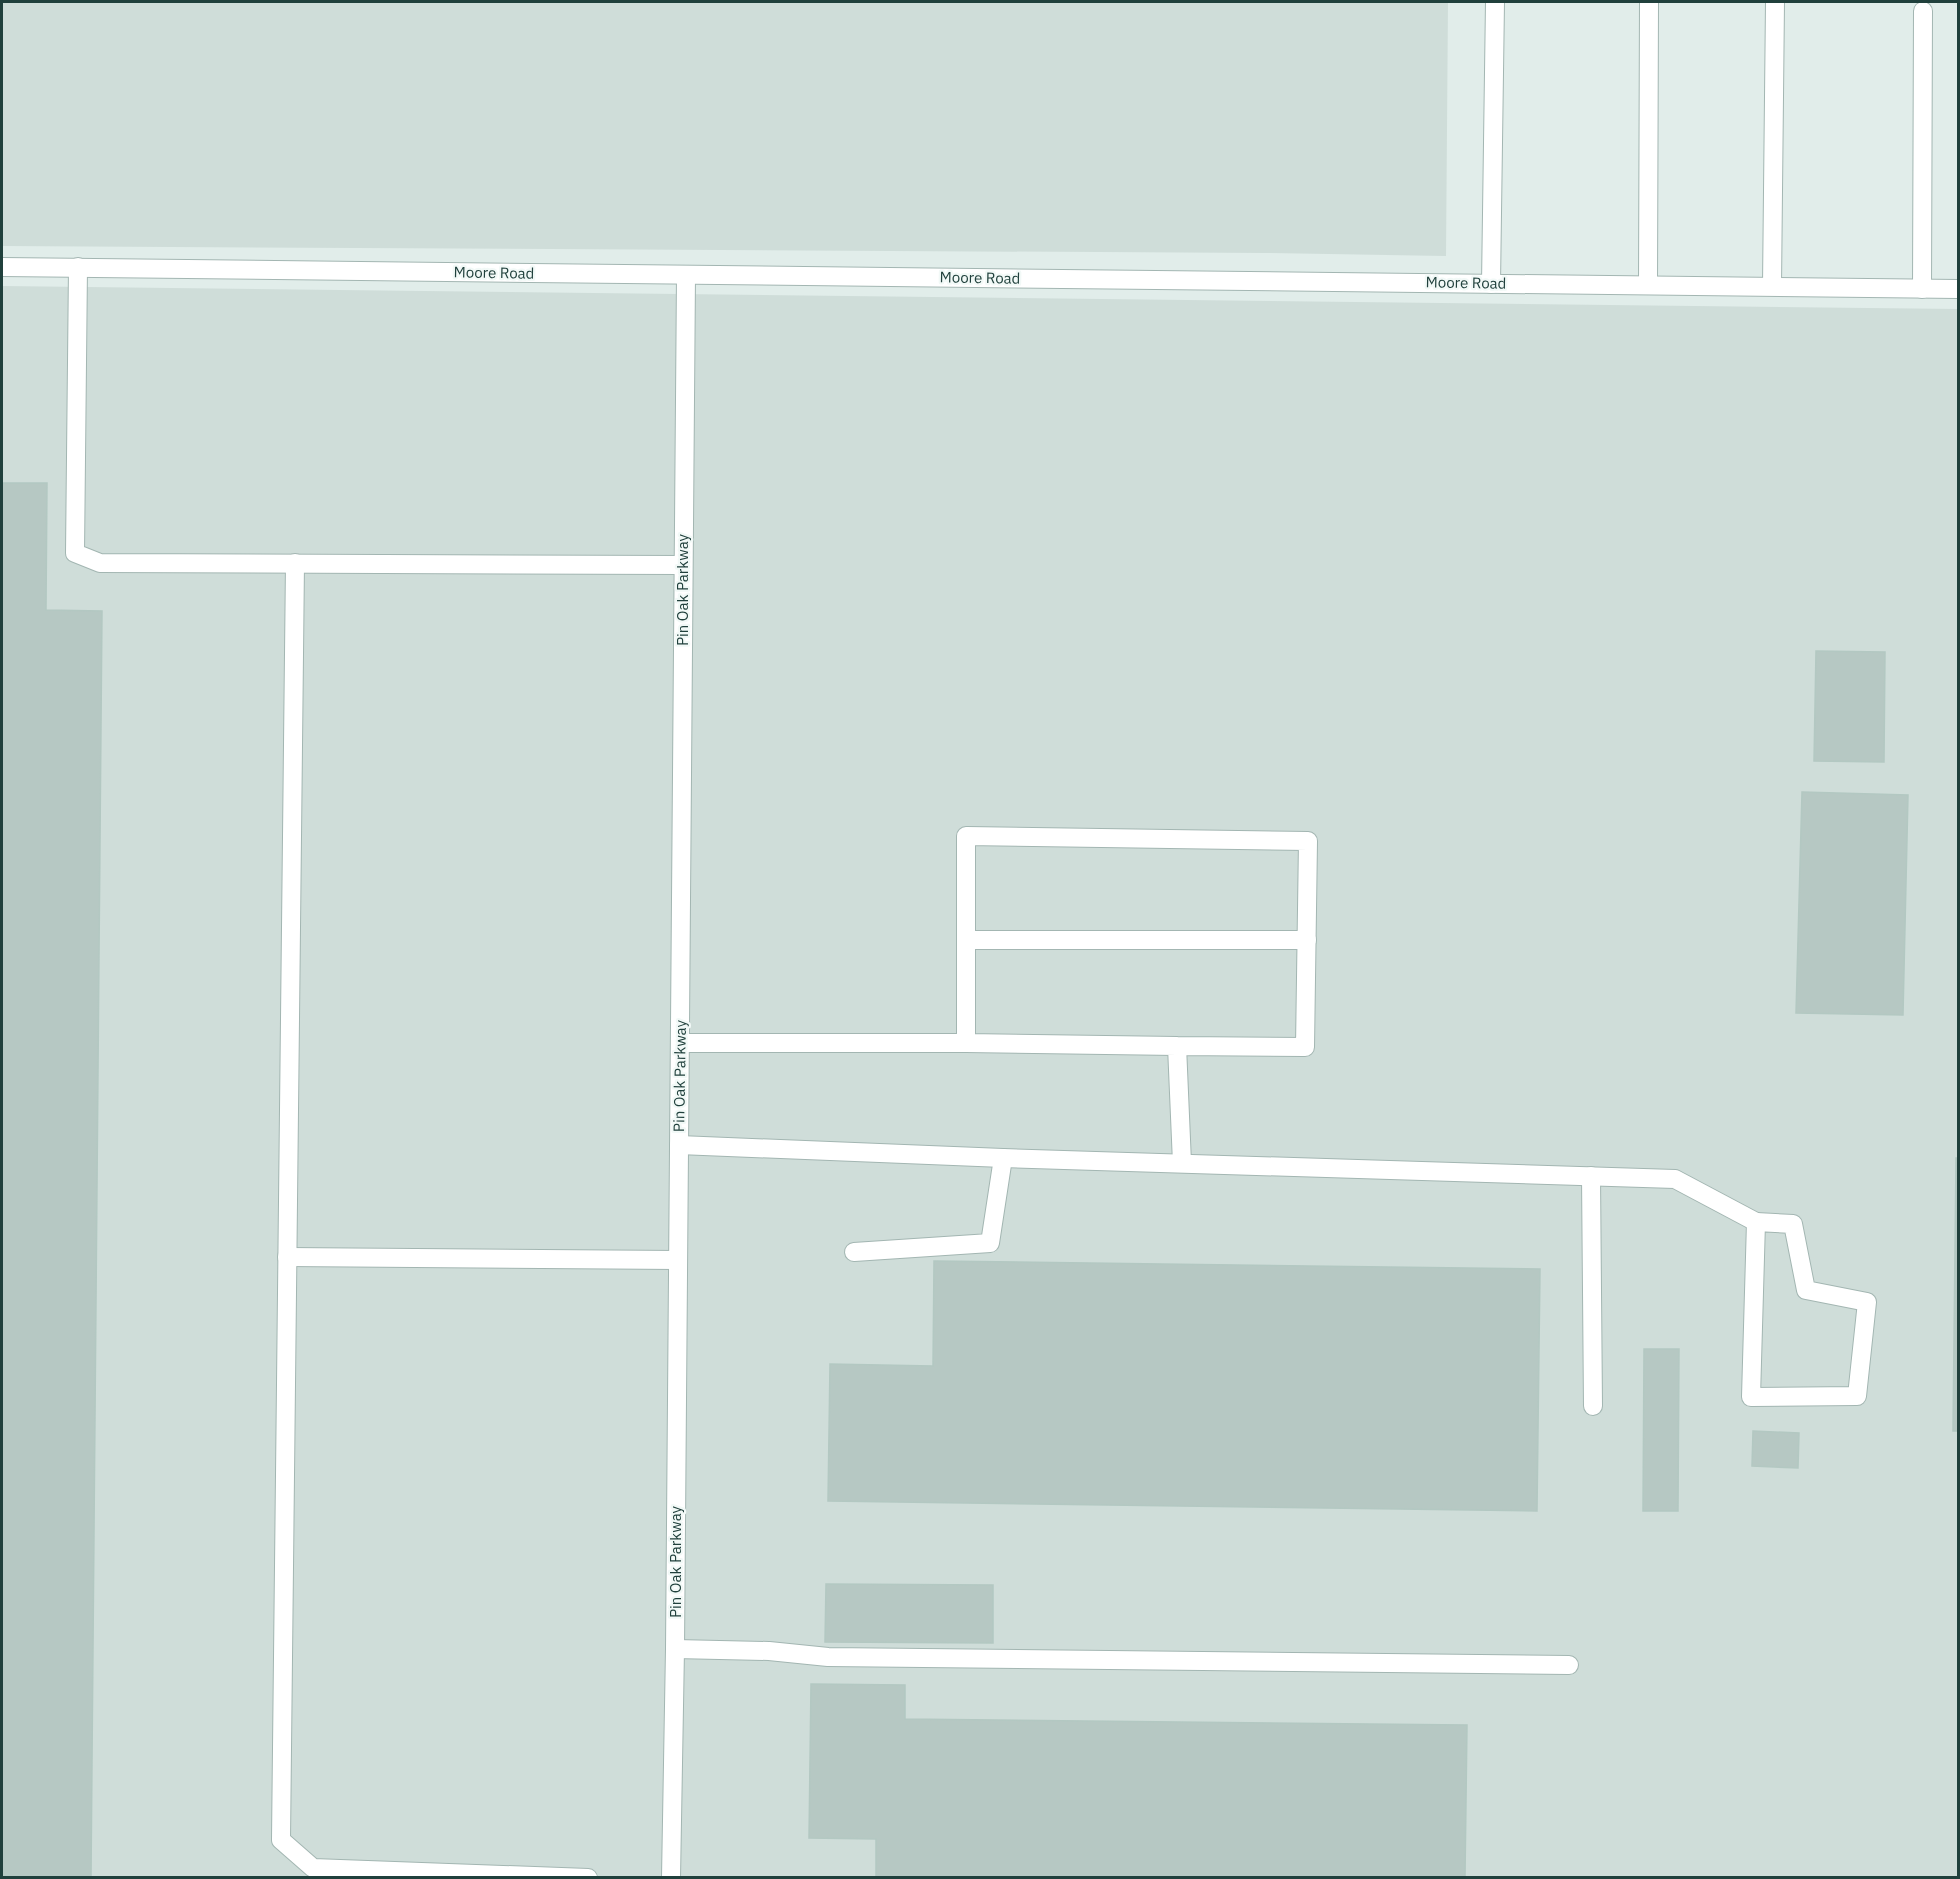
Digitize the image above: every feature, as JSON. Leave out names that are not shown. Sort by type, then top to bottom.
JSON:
[{"type":"street","points":[[1491,284],[1495,2]]},
{"type":"street","points":[[1648,285],[1649,2]]},
{"type":"street","points":[[1773,286],[1775,2]]},
{"type":"street","points":[[1922,289],[1923,11]]},
{"type":"street","name":"Moore Road","points":[[2,267],[1959,289]]},
{"type":"street","points":[[78,267],[75,553],[100,563],[683,565]]},
{"type":"street","name":"Pin Oak Parkway","points":[[671,1878],[675,1649],[686,275]]},
{"type":"street","points":[[296,563],[281,1840],[313,1868],[588,1878]]},
{"type":"street","points":[[680,1043],[966,1043],[1305,1047],[1308,841],[966,836],[966,1043]]},
{"type":"street","points":[[966,940],[1307,940]]},
{"type":"street","points":[[1177,1046],[1182,1163]]},
{"type":"street","points":[[679,1145],[1003,1158],[1675,1179],[1756,1222],[1793,1224],[1806,1290],[1867,1302],[1857,1396],[1751,1397],[1756,1222]]},
{"type":"street","points":[[854,1252],[990,1243],[1003,1158]]},
{"type":"street","points":[[1591,1176],[1593,1406]]},
{"type":"street","points":[[287,1257],[678,1260]]},
{"type":"street","points":[[675,1649],[769,1651],[828,1657],[1569,1665]]},
{"type":"shaded area","points":[[2,2],[1448,2],[1446,256],[2,246]]},
{"type":"shaded area","points":[[2,286],[1958,309],[1958,1877],[2,1877]]},
{"type":"building","points":[[2,483],[47,483],[46,610],[102,611],[91,1878],[2,1878]]},
{"type":"building","points":[[1816,651],[1885,652],[1884,762],[1814,761]]},
{"type":"building","points":[[1802,792],[1908,795],[1903,1015],[1796,1013]]},
{"type":"building","points":[[1956,1158],[1958,1158],[1958,1431],[1953,1431]]},
{"type":"building","points":[[934,1261],[1540,1269],[1537,1511],[828,1501],[830,1364],[933,1366]]},
{"type":"building","points":[[1644,1349],[1679,1349],[1678,1511],[1643,1511]]},
{"type":"building","points":[[1753,1431],[1799,1433],[1798,1468],[1752,1466]]},
{"type":"building","points":[[826,1584],[993,1585],[993,1643],[825,1642]]},
{"type":"building","points":[[811,1684],[905,1685],[905,1719],[1467,1725],[1465,1878],[876,1878],[876,1839],[809,1838]]}]
